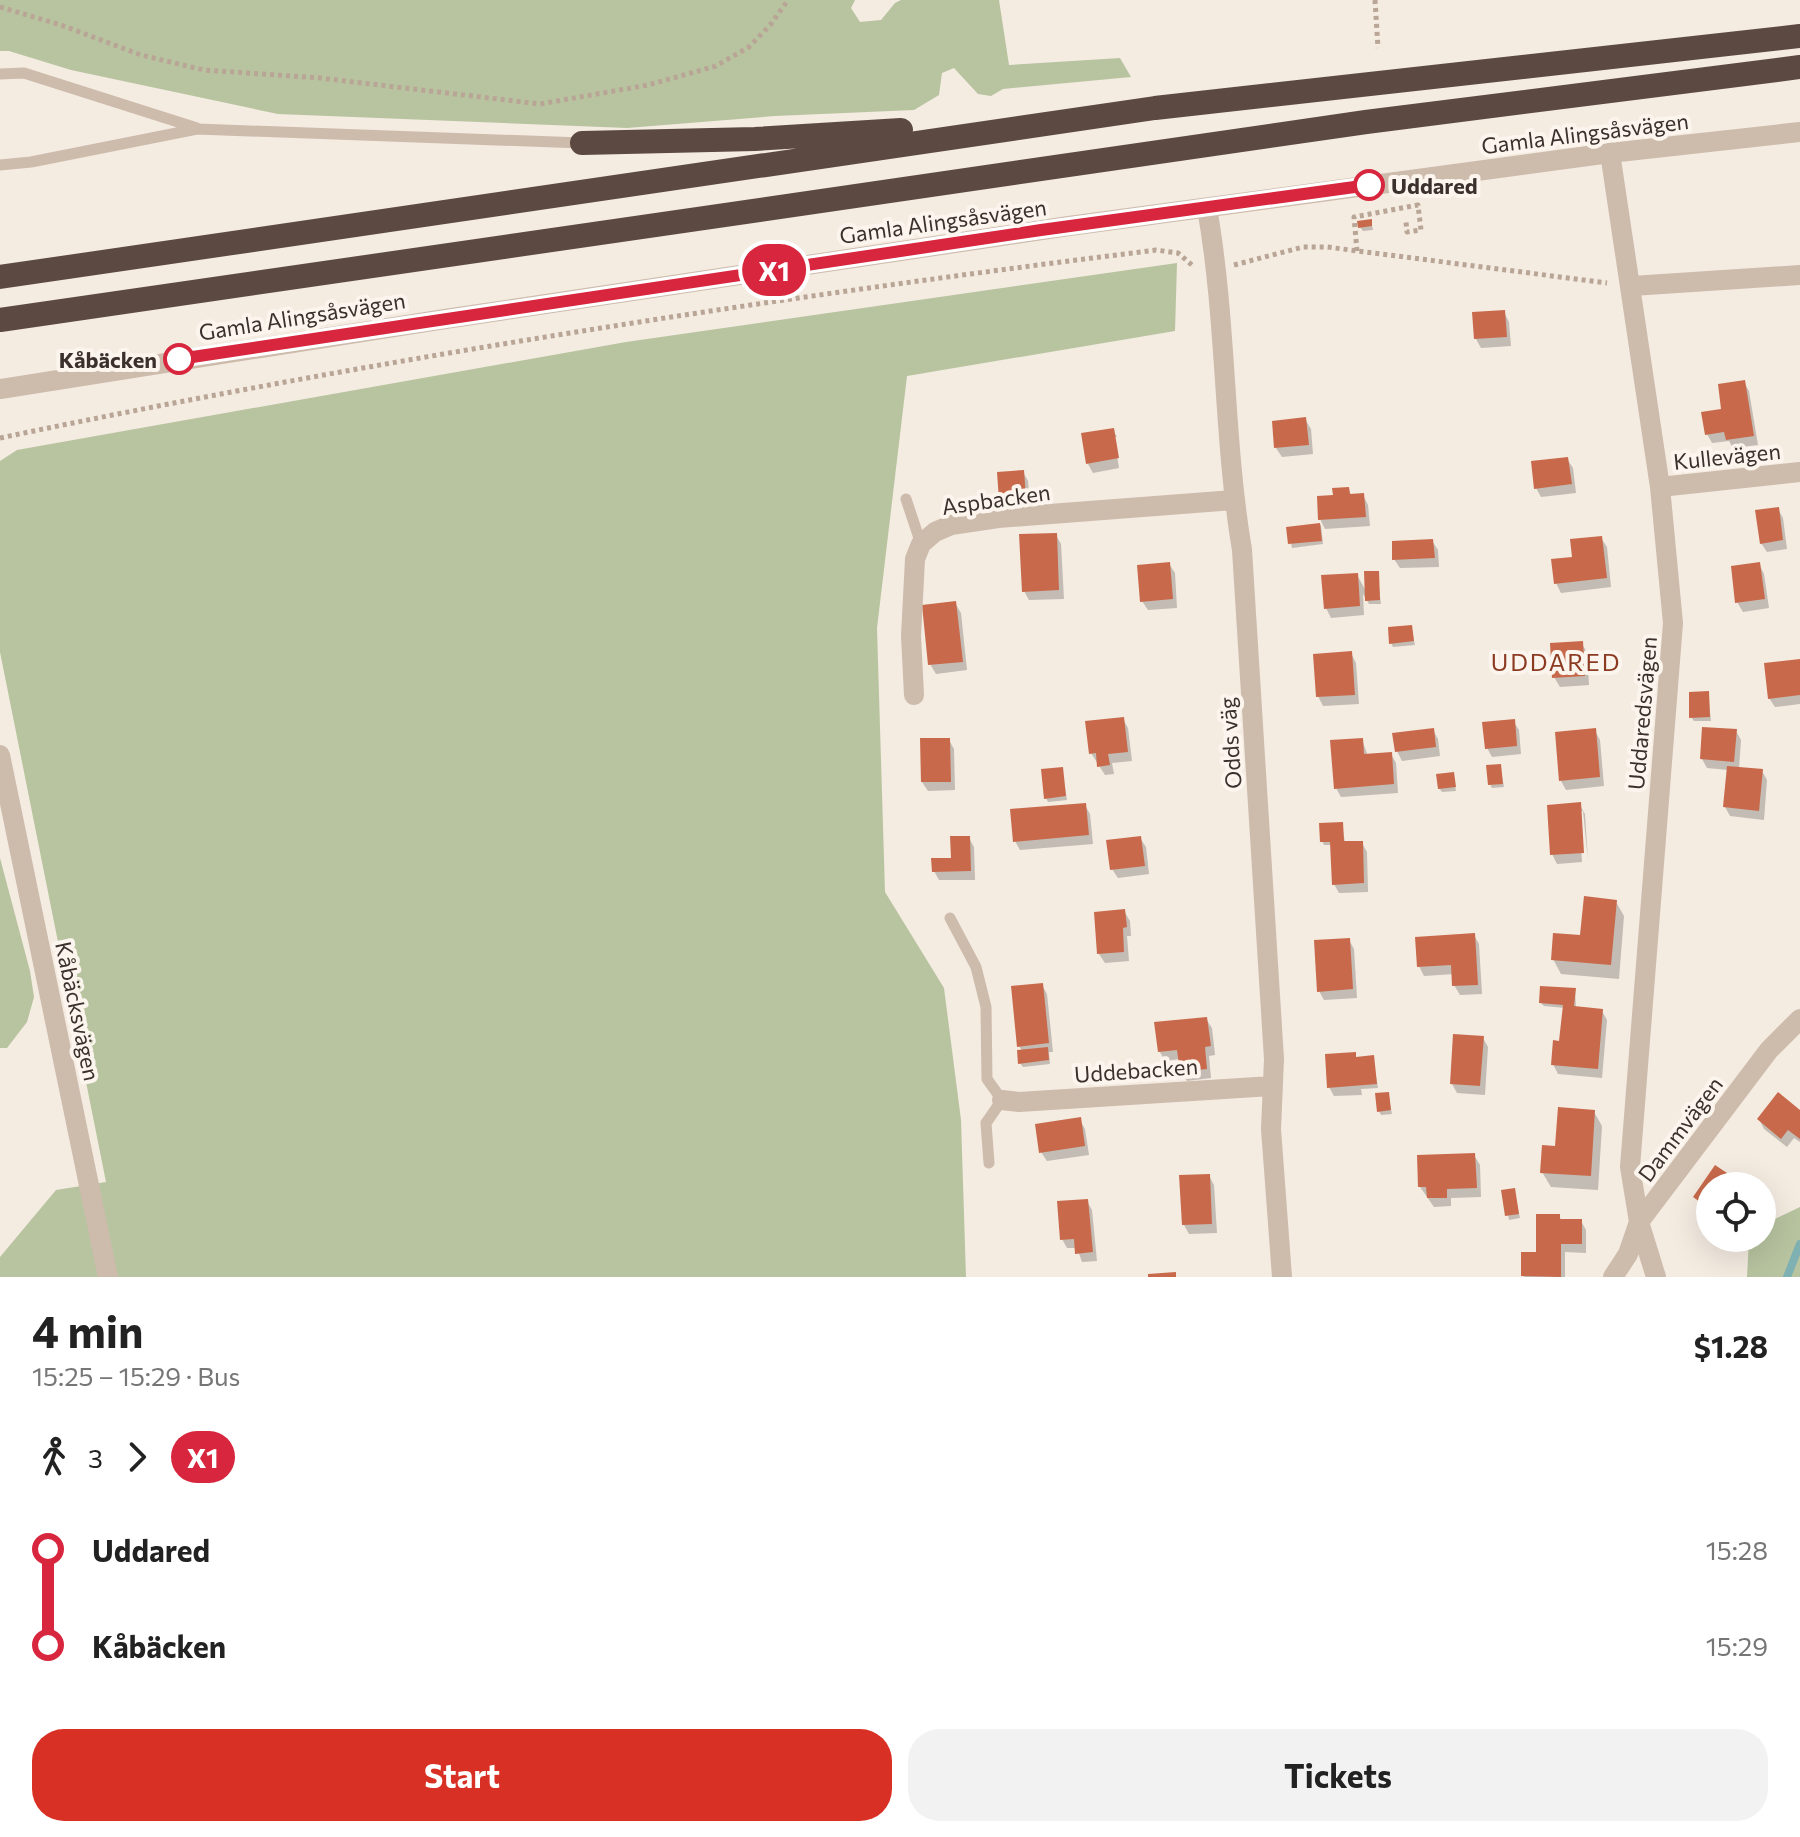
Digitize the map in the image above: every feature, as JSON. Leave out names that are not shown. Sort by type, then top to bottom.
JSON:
[{"type":"highway","points":[[582,143],[849,135],[1155,108],[1800,36]]},
{"type":"highway","points":[[0,320],[1366,122],[1800,67]]},
{"type":"highway","points":[[0,277],[1155,108]]},
{"type":"street","name":"Gamla Alingsåsvägen","points":[[0,389],[1069,226],[1610,153],[1800,132]]},
{"type":"street","name":"Uddaredsvägen","points":[[1610,153],[1660,487],[1673,623],[1630,1167],[1639,1222],[1656,1277]]},
{"type":"street","name":"Odds väg","points":[[1207,208],[1217,267],[1234,500],[1242,550],[1274,1059],[1271,1129],[1282,1277]]},
{"type":"street","points":[[1632,286],[1800,275]]},
{"type":"street","name":"Kullevägen","points":[[1660,487],[1800,472]]},
{"type":"street","name":"Aspbacken","points":[[921,544],[935,532],[951,525],[982,520],[1234,500]]},
{"type":"street","points":[[914,695],[913,578],[915,559],[921,544]]},
{"type":"street","name":"Kåbäcksvägen","points":[[0,755],[108,1277]]},
{"type":"street","name":"Dammvägen","points":[[1613,1277],[1628,1254],[1639,1222],[1769,1050],[1800,1019]]},
{"type":"street","name":"Uddebacken","points":[[1002,1100],[1019,1102],[1273,1086]]},
{"type":"lane","points":[[0,74],[24,73],[197,129]]},
{"type":"lane","points":[[0,165],[31,162],[197,129],[582,143]]},
{"type":"lane","points":[[906,499],[921,544]]},
{"type":"lane","points":[[950,918],[976,967],[986,1007],[987,1079],[1002,1100],[986,1123],[989,1163]]},
{"type":"path","points":[[0,7],[61,25],[141,55],[204,70],[320,78],[540,104],[648,85],[716,66],[749,47],[788,0]]},
{"type":"path","points":[[1375,0],[1378,48]]},
{"type":"path","points":[[1357,251],[1354,217],[1418,205],[1421,230],[1407,232],[1406,222]]},
{"type":"path","points":[[0,438],[467,351],[894,283],[1156,250],[1178,253],[1198,268],[1242,265],[1303,247],[1632,286]]},
{"type":"green space","points":[[0,0],[855,0],[851,8],[860,22],[881,20],[901,0],[999,0],[1009,65],[1120,58],[1131,77],[1003,89],[991,96],[978,94],[954,68],[942,73],[939,95],[914,110],[775,116],[627,128],[278,114],[71,70],[0,51]]},
{"type":"green space","points":[[1177,263],[1175,331],[907,376],[877,628],[885,892],[944,988],[961,1120],[966,1277],[0,1277],[0,1257],[56,1190],[106,1182],[0,652],[0,461],[17,450],[626,342]]},
{"type":"green space","points":[[0,858],[34,997],[27,1022],[7,1048],[0,1048]]},
{"type":"green space","points":[[1800,1207],[1800,1277],[1747,1277],[1748,1252],[1776,1252],[1776,1218]]},
{"type":"building","points":[[1042,207],[1044,214],[1028,216],[1026,209]]},
{"type":"building","points":[[1372,219],[1372,226],[1358,228],[1357,221]]},
{"type":"building","points":[[1505,310],[1507,337],[1474,339],[1472,312]]},
{"type":"building","points":[[1745,380],[1754,436],[1726,440],[1724,432],[1705,435],[1701,412],[1721,409],[1718,384]]},
{"type":"building","points":[[1306,417],[1309,445],[1274,448],[1272,421]]},
{"type":"building","points":[[1114,428],[1119,458],[1086,464],[1081,433]]},
{"type":"building","points":[[1568,457],[1572,484],[1534,489],[1531,461]]},
{"type":"building","points":[[1024,470],[1026,498],[999,500],[997,472]]},
{"type":"building","points":[[1349,487],[1350,494],[1364,493],[1366,517],[1318,520],[1317,496],[1333,495],[1332,488]]},
{"type":"building","points":[[1779,507],[1783,540],[1760,544],[1755,510]]},
{"type":"building","points":[[1320,523],[1322,541],[1288,544],[1286,527]]},
{"type":"building","points":[[1057,533],[1059,590],[1022,592],[1019,534]]},
{"type":"building","points":[[1602,536],[1607,578],[1554,584],[1551,559],[1572,557],[1570,539]]},
{"type":"building","points":[[1433,539],[1435,558],[1392,560],[1392,541]]},
{"type":"building","points":[[1170,562],[1173,599],[1140,602],[1137,565]]},
{"type":"building","points":[[1760,562],[1765,599],[1735,603],[1731,566]]},
{"type":"building","points":[[1364,571],[1379,571],[1380,600],[1365,601]]},
{"type":"building","points":[[1358,573],[1360,606],[1324,609],[1321,575]]},
{"type":"building","points":[[956,601],[963,662],[928,665],[922,605]]},
{"type":"building","points":[[1412,625],[1414,641],[1389,644],[1388,627]]},
{"type":"building","points":[[1583,641],[1585,676],[1552,678],[1550,643]]},
{"type":"building","points":[[1352,651],[1355,695],[1316,697],[1313,654]]},
{"type":"building","points":[[1800,659],[1800,695],[1768,699],[1764,663]]},
{"type":"building","points":[[1709,691],[1710,717],[1689,718],[1689,692]]},
{"type":"building","points":[[1124,717],[1128,752],[1108,754],[1110,765],[1097,767],[1096,753],[1089,754],[1085,721]]},
{"type":"building","points":[[1515,719],[1517,746],[1485,749],[1482,722]]},
{"type":"building","points":[[1702,727],[1737,729],[1734,762],[1700,759]]},
{"type":"building","points":[[1434,728],[1436,747],[1395,752],[1392,733]]},
{"type":"building","points":[[1596,728],[1600,777],[1559,781],[1555,732]]},
{"type":"building","points":[[920,738],[950,738],[951,782],[921,782]]},
{"type":"building","points":[[1363,738],[1364,754],[1392,752],[1394,784],[1334,789],[1330,740]]},
{"type":"building","points":[[1501,764],[1503,784],[1488,785],[1486,765]]},
{"type":"building","points":[[1727,766],[1763,769],[1759,811],[1723,807]]},
{"type":"building","points":[[1063,767],[1066,796],[1044,799],[1041,769]]},
{"type":"building","points":[[1454,772],[1456,787],[1438,789],[1436,774]]},
{"type":"building","points":[[1581,802],[1584,853],[1550,855],[1547,805]]},
{"type":"building","points":[[1086,803],[1089,835],[1013,842],[1010,809]]},
{"type":"building","points":[[1343,822],[1344,841],[1363,841],[1364,883],[1332,885],[1330,842],[1320,842],[1319,823]]},
{"type":"building","points":[[950,836],[970,836],[971,871],[932,872],[931,858],[951,858]]},
{"type":"building","points":[[1141,836],[1145,866],[1110,870],[1106,840]]},
{"type":"building","points":[[1584,896],[1617,900],[1611,965],[1551,960],[1553,933],[1580,935]]},
{"type":"building","points":[[1125,909],[1127,927],[1123,928],[1124,952],[1097,954],[1094,912]]},
{"type":"building","points":[[1475,933],[1478,985],[1452,986],[1451,965],[1417,967],[1415,937]]},
{"type":"building","points":[[1350,938],[1353,989],[1317,992],[1314,940]]},
{"type":"building","points":[[1043,983],[1049,1043],[1017,1047],[1011,986]]},
{"type":"building","points":[[1540,986],[1576,988],[1574,1006],[1603,1009],[1598,1069],[1551,1065],[1553,1040],[1559,1041],[1563,1005],[1539,1003]]},
{"type":"building","points":[[1207,1017],[1211,1046],[1205,1047],[1207,1069],[1180,1072],[1177,1050],[1158,1052],[1154,1022]]},
{"type":"building","points":[[1453,1034],[1484,1036],[1480,1086],[1450,1084]]},
{"type":"building","points":[[1048,1047],[1049,1060],[1018,1064],[1017,1050]]},
{"type":"building","points":[[1356,1052],[1356,1057],[1374,1055],[1377,1084],[1327,1088],[1325,1054]]},
{"type":"building","points":[[1389,1092],[1391,1110],[1377,1112],[1375,1093]]},
{"type":"building","points":[[1778,1092],[1800,1110],[1800,1139],[1788,1130],[1781,1139],[1757,1119]]},
{"type":"building","points":[[1558,1107],[1595,1110],[1591,1176],[1540,1173],[1542,1145],[1555,1146]]},
{"type":"building","points":[[1081,1117],[1085,1146],[1039,1153],[1035,1124]]},
{"type":"building","points":[[1475,1153],[1477,1188],[1447,1189],[1447,1198],[1427,1198],[1426,1187],[1418,1187],[1417,1155]]},
{"type":"building","points":[[1715,1165],[1726,1172],[1710,1172]]},
{"type":"building","points":[[1210,1174],[1212,1224],[1182,1225],[1179,1175]]},
{"type":"building","points":[[1515,1188],[1519,1214],[1505,1216],[1501,1190]]},
{"type":"building","points":[[1088,1199],[1093,1252],[1075,1254],[1074,1239],[1060,1240],[1057,1201]]},
{"type":"building","points":[[1536,1214],[1560,1214],[1560,1219],[1582,1219],[1582,1244],[1561,1244],[1561,1277],[1521,1276],[1521,1252],[1536,1252]]},
{"type":"building","points":[[1176,1272],[1176,1277],[1148,1277],[1148,1274]]},
{"type":"waterway","points":[[1787,1277],[1800,1244]]},
{"type":"bus line","name":"X1","points":[[179,359],[1041,230],[1369,185]]},
{"type":"place","name":"Uddared","points":[[1369,185]]},
{"type":"place","name":"Kåbäcken","points":[[179,359]]},
{"type":"district","name":"UDDARED","points":[[1556,661]]}]
